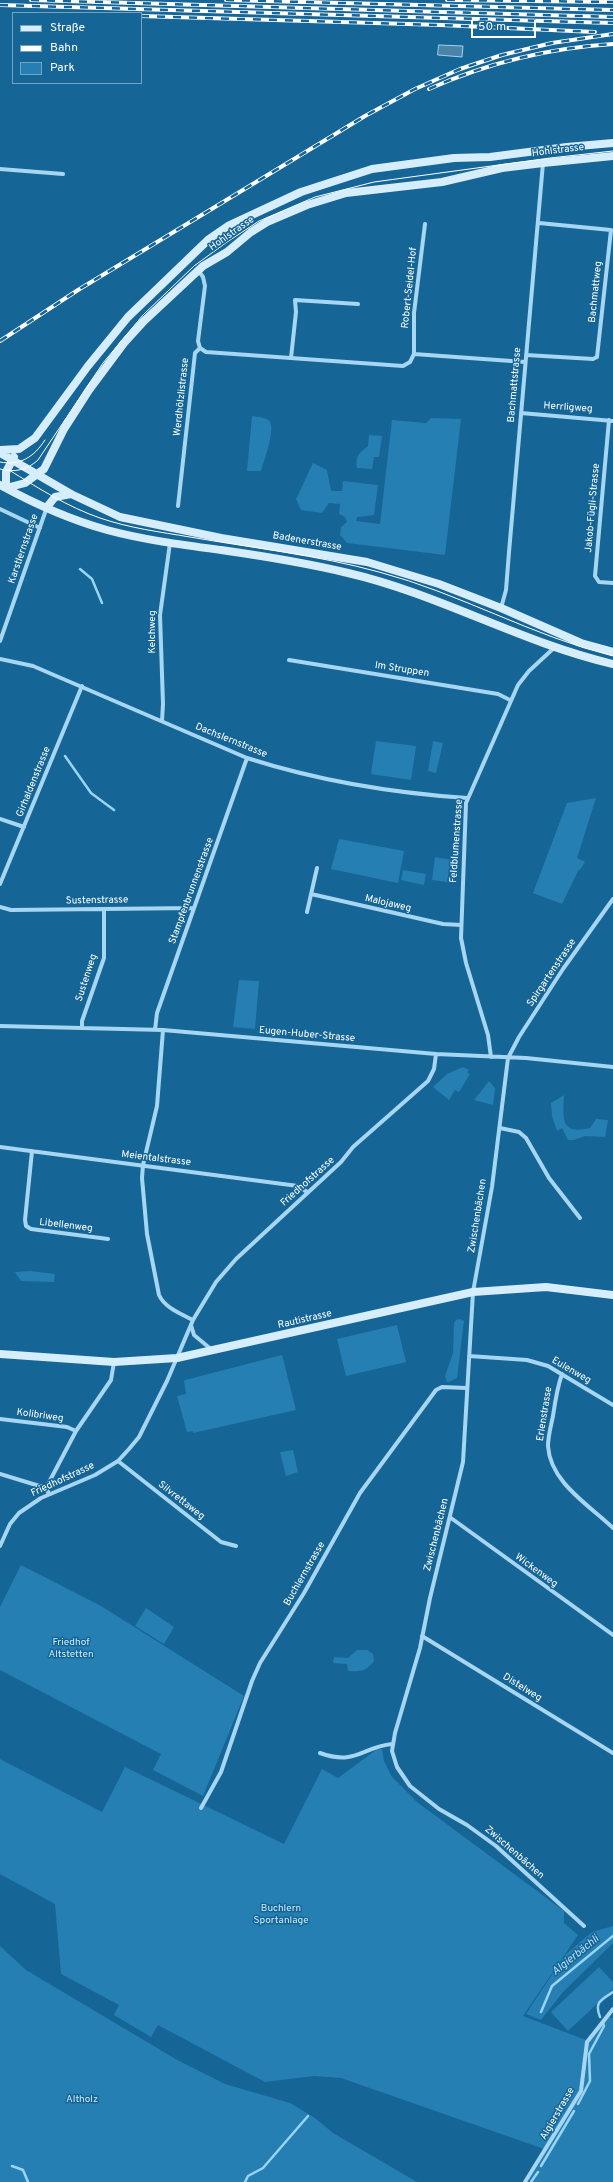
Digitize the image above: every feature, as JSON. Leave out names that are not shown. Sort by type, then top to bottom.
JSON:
[{"type":"street","name":"Hohlstrasse","points":[[613,143],[567,146],[490,157],[454,158],[372,169],[301,192],[228,226],[209,239],[128,317],[88,366],[41,432],[19,449],[11,460],[6,472],[3,486],[25,483],[38,475],[44,469],[72,415],[115,354],[147,317],[198,270],[232,249],[257,228],[287,213],[327,198],[352,192],[390,189],[457,179],[502,168],[613,156]]},
{"type":"street","name":"Bachmattstrasse","points":[[501,608],[506,590],[543,163]]},
{"type":"street","points":[[0,169],[63,174]]},
{"type":"street","name":"Bachmattweg","points":[[526,355],[593,359],[597,357],[611,230],[539,223]]},
{"type":"street","name":"Robert-Seidel-Hof","points":[[414,354],[414,313],[425,224]]},
{"type":"street","name":"Werdhölzlistrasse","points":[[178,506],[195,353],[200,348],[198,342],[205,286],[203,277],[198,270]]},
{"type":"street","points":[[291,358],[296,312],[295,300],[358,304]]},
{"type":"street","points":[[200,348],[206,352],[403,366],[410,362],[414,354],[525,362]]},
{"type":"street","name":"Herrligweg","points":[[521,413],[611,421]]},
{"type":"street","name":"Jakob-Fügli-Strasse","points":[[611,421],[595,576],[600,582],[613,583]]},
{"type":"street","points":[[0,450],[19,449]]},
{"type":"street","name":"Badenerstrasse","points":[[0,453],[71,494],[120,517],[140,523],[367,562],[439,584],[501,608],[581,643],[613,652]]},
{"type":"street","points":[[3,486],[47,507],[108,530],[170,543],[347,573],[392,585],[555,647],[613,664]]},
{"type":"street","points":[[47,507],[55,497],[71,494]]},
{"type":"street","name":"Karstlernstrasse","points":[[0,640],[47,507]]},
{"type":"street","points":[[0,509],[40,528]]},
{"type":"street","name":"Kelchweg","points":[[162,721],[164,704],[160,615],[170,543]]},
{"type":"street","points":[[555,647],[562,634]]},
{"type":"street","name":"Feldblumenstrasse","points":[[491,1058],[488,1035],[463,954],[461,925],[467,798],[518,685],[555,647]]},
{"type":"street","name":"Dachslernstrasse","points":[[0,659],[33,666],[247,758],[331,781],[372,788],[467,798]]},
{"type":"street","name":"Im Struppen","points":[[289,660],[498,694],[510,700]]},
{"type":"street","name":"Girhaldenstrasse","points":[[0,884],[82,686]]},
{"type":"street","name":"Stampfenbrunnenstrasse","points":[[155,1030],[157,1013],[247,758]]},
{"type":"street","points":[[0,819],[24,827]]},
{"type":"street","points":[[307,912],[317,868]]},
{"type":"street","name":"Malojaweg","points":[[311,894],[443,924],[461,925]]},
{"type":"street","name":"Spirgartenstrasse","points":[[508,1058],[519,1037],[563,969],[613,899]]},
{"type":"street","name":"Sustenstrasse","points":[[0,907],[11,910],[194,908]]},
{"type":"street","name":"Sustenweg","points":[[82,1028],[82,1021],[104,958],[104,909]]},
{"type":"street","name":"Eugen-Huber-Strasse","points":[[0,1026],[163,1030],[436,1054],[508,1058],[613,1067]]},
{"type":"street","points":[[163,1030],[156,1116],[143,1165],[142,1205],[159,1295],[162,1302],[169,1308],[193,1320]]},
{"type":"street","name":"Friedhofstrasse","points":[[0,1546],[10,1524],[19,1513],[36,1500],[76,1485],[118,1461],[139,1437],[177,1358],[193,1320],[225,1270],[307,1192],[428,1081],[434,1069],[436,1054]]},
{"type":"street","name":"Zwischenbächen","points":[[508,1058],[500,1128],[473,1292],[466,1388],[465,1448],[451,1518],[413,1677],[392,1744],[395,1762],[410,1786],[439,1809],[467,1825],[496,1846],[584,1926]]},
{"type":"street","points":[[500,1128],[519,1132],[526,1138],[549,1178],[580,1218]]},
{"type":"street","name":"Meientalstrasse","points":[[0,1147],[298,1186],[307,1192]]},
{"type":"street","name":"Libellenweg","points":[[32,1151],[25,1220],[26,1226],[31,1230],[108,1239]]},
{"type":"street","name":"Rautistrasse","points":[[0,1354],[114,1362],[177,1358],[473,1292],[546,1287],[613,1294]]},
{"type":"street","points":[[191,1325],[194,1335],[212,1350]]},
{"type":"street","name":"Eulenweg","points":[[469,1356],[527,1360],[548,1366],[613,1405]]},
{"type":"street","points":[[46,1488],[76,1431],[111,1380],[114,1362]]},
{"type":"street","name":"Erlenstrasse","points":[[562,1374],[558,1386],[549,1437],[550,1458],[555,1472],[564,1483],[613,1528]]},
{"type":"street","name":"Buchlernstrasse","points":[[201,1808],[221,1772],[252,1680],[260,1663],[302,1596],[360,1494],[436,1390],[442,1387],[466,1388]]},
{"type":"street","name":"Kolibriweg","points":[[0,1418],[67,1427],[76,1431]]},
{"type":"street","name":"Silvrettaweg","points":[[118,1461],[221,1542],[236,1546]]},
{"type":"street","points":[[0,1474],[46,1488],[49,1494]]},
{"type":"street","name":"Wickenweg","points":[[451,1518],[613,1635]]},
{"type":"street","name":"Distelweg","points":[[422,1636],[613,1754]]},
{"type":"street","points":[[320,1753],[340,1759],[350,1758],[382,1745],[392,1744]]},
{"type":"street","name":"Algierstrasse","points":[[525,2182],[581,2091],[586,2042],[613,2008]]},
{"type":"green space","points":[[252,416],[269,420],[271,426],[268,446],[261,471],[247,471]]},
{"type":"green space","points":[[431,418],[461,419],[445,555],[347,543],[340,535],[341,527],[347,522],[345,517],[339,514],[340,504],[329,503],[322,513],[301,510],[296,499],[313,463],[327,470],[331,491],[342,491],[343,481],[378,485],[374,515],[357,517],[356,521],[380,524],[392,420],[426,423]]},
{"type":"green space","points":[[369,435],[382,436],[379,457],[374,457],[372,469],[357,468],[357,458],[368,446]]},
{"type":"green space","points":[[376,741],[416,746],[411,780],[371,774]]},
{"type":"green space","points":[[433,741],[443,743],[436,773],[428,771]]},
{"type":"green space","points":[[596,798],[577,858],[585,862],[580,870],[579,869],[562,904],[533,893],[567,803]]},
{"type":"green space","points":[[339,839],[404,851],[398,883],[331,869]]},
{"type":"green space","points":[[435,857],[451,860],[447,882],[432,880]]},
{"type":"green space","points":[[403,870],[426,874],[424,885],[401,880]]},
{"type":"green space","points":[[239,980],[259,981],[255,1029],[233,1027]]},
{"type":"green space","points":[[463,1067],[469,1070],[467,1073],[470,1074],[459,1092],[455,1090],[449,1100],[433,1087],[447,1074]]},
{"type":"green space","points":[[489,1081],[495,1088],[493,1105],[474,1100]]},
{"type":"green space","points":[[564,1095],[563,1111],[565,1123],[568,1127],[580,1130],[590,1128],[596,1119],[608,1120],[605,1137],[585,1136],[574,1140],[568,1140],[562,1128],[557,1131],[552,1116],[551,1103]]},
{"type":"green space","points":[[30,1271],[55,1274],[54,1282],[21,1281],[15,1272]]},
{"type":"green space","points":[[460,1319],[464,1321],[457,1378],[447,1382],[445,1376],[453,1353],[454,1323],[456,1320]]},
{"type":"green space","points":[[397,1325],[406,1362],[346,1376],[337,1339]]},
{"type":"green space","points":[[282,1355],[296,1410],[193,1433],[193,1431],[187,1432],[177,1396],[186,1394],[185,1380]]},
{"type":"green space","points":[[293,1450],[298,1472],[286,1476],[280,1452]]},
{"type":"green space","name":"Friedhof Altstetten","points":[[21,1565],[101,1606],[244,1696],[203,1796],[153,1770],[161,1754],[0,1670],[0,1607]]},
{"type":"green space","points":[[146,1608],[174,1627],[164,1644],[135,1626]]},
{"type":"green space","points":[[357,1650],[367,1650],[373,1654],[374,1661],[366,1669],[360,1671],[348,1671],[347,1664],[333,1663],[334,1657],[348,1658]]},
{"type":"green space","name":"Buchlern Sportanlage","points":[[382,1749],[384,1761],[392,1777],[417,1802],[564,1911],[564,1923],[578,1935],[523,2016],[586,2040],[609,2017],[613,2018],[613,2182],[530,2182],[529,2180],[547,2150],[341,2078],[314,2076],[265,2082],[158,2025],[151,2037],[114,2015],[119,2005],[61,1974],[55,1904],[0,1874],[0,1759],[102,1812],[125,1767],[284,1844],[322,1769],[338,1778],[376,1750]]},
{"type":"green space","points":[[613,1926],[613,1943],[563,1992],[541,2020],[526,2014],[565,1955],[592,1932]]},
{"type":"green space","name":"Altholz","points":[[0,1946],[26,1970],[179,2061],[225,2084],[290,2103],[315,2118],[333,2133],[417,2182],[0,2182]]},
{"type":"green space","points":[[599,1967],[613,1982],[613,1989],[568,2031],[551,2012]]},
{"type":"shaded area","points":[[439,45],[463,46],[462,57],[438,55]]},
{"type":"waterway","points":[[80,569],[92,579],[102,603]]},
{"type":"waterway","points":[[65,756],[91,793],[114,810]]},
{"type":"waterway","name":"Algierbächli","points":[[541,2012],[552,1986],[613,1936]]},
{"type":"waterway","name":"Algierbächli","points":[[600,2017],[598,2005],[602,1999],[613,1992]]},
{"type":"waterway","name":"Algierbächli","points":[[578,2104],[590,2081],[589,2054],[604,2026],[603,2023]]},
{"type":"waterway","name":"Algierbächli","points":[[541,2166],[574,2111]]},
{"type":"waterway","points":[[245,2182],[248,2176],[263,2168],[308,2116]]},
{"type":"waterway","points":[[12,2166],[23,2170],[28,2182]]},
{"type":"waterway","name":"Algierbächli","points":[[531,2182],[538,2172]]},
{"type":"tram line","points":[[0,469],[10,471],[20,470],[38,460],[103,363],[143,315],[194,266],[259,221],[315,197],[374,182],[613,151]]},
{"type":"tram line","points":[[0,462],[14,463],[26,459],[36,451],[45,440]]},
{"type":"tram line","points":[[9,470],[65,503],[100,518],[133,527],[309,556],[379,572],[438,591],[583,648],[613,656]]},
{"type":"railway","points":[[31,0],[613,17]]},
{"type":"railway","points":[[226,0],[613,10]]},
{"type":"railway","points":[[447,0],[613,2]]},
{"type":"railway","points":[[0,5],[613,23]]},
{"type":"railway","points":[[142,16],[441,25],[595,32]]},
{"type":"railway","points":[[0,341],[78,290],[365,116],[415,89],[460,69],[502,55],[552,43],[613,34]]},
{"type":"railway","points":[[429,89],[496,64],[519,58],[565,49],[613,44]]}]
